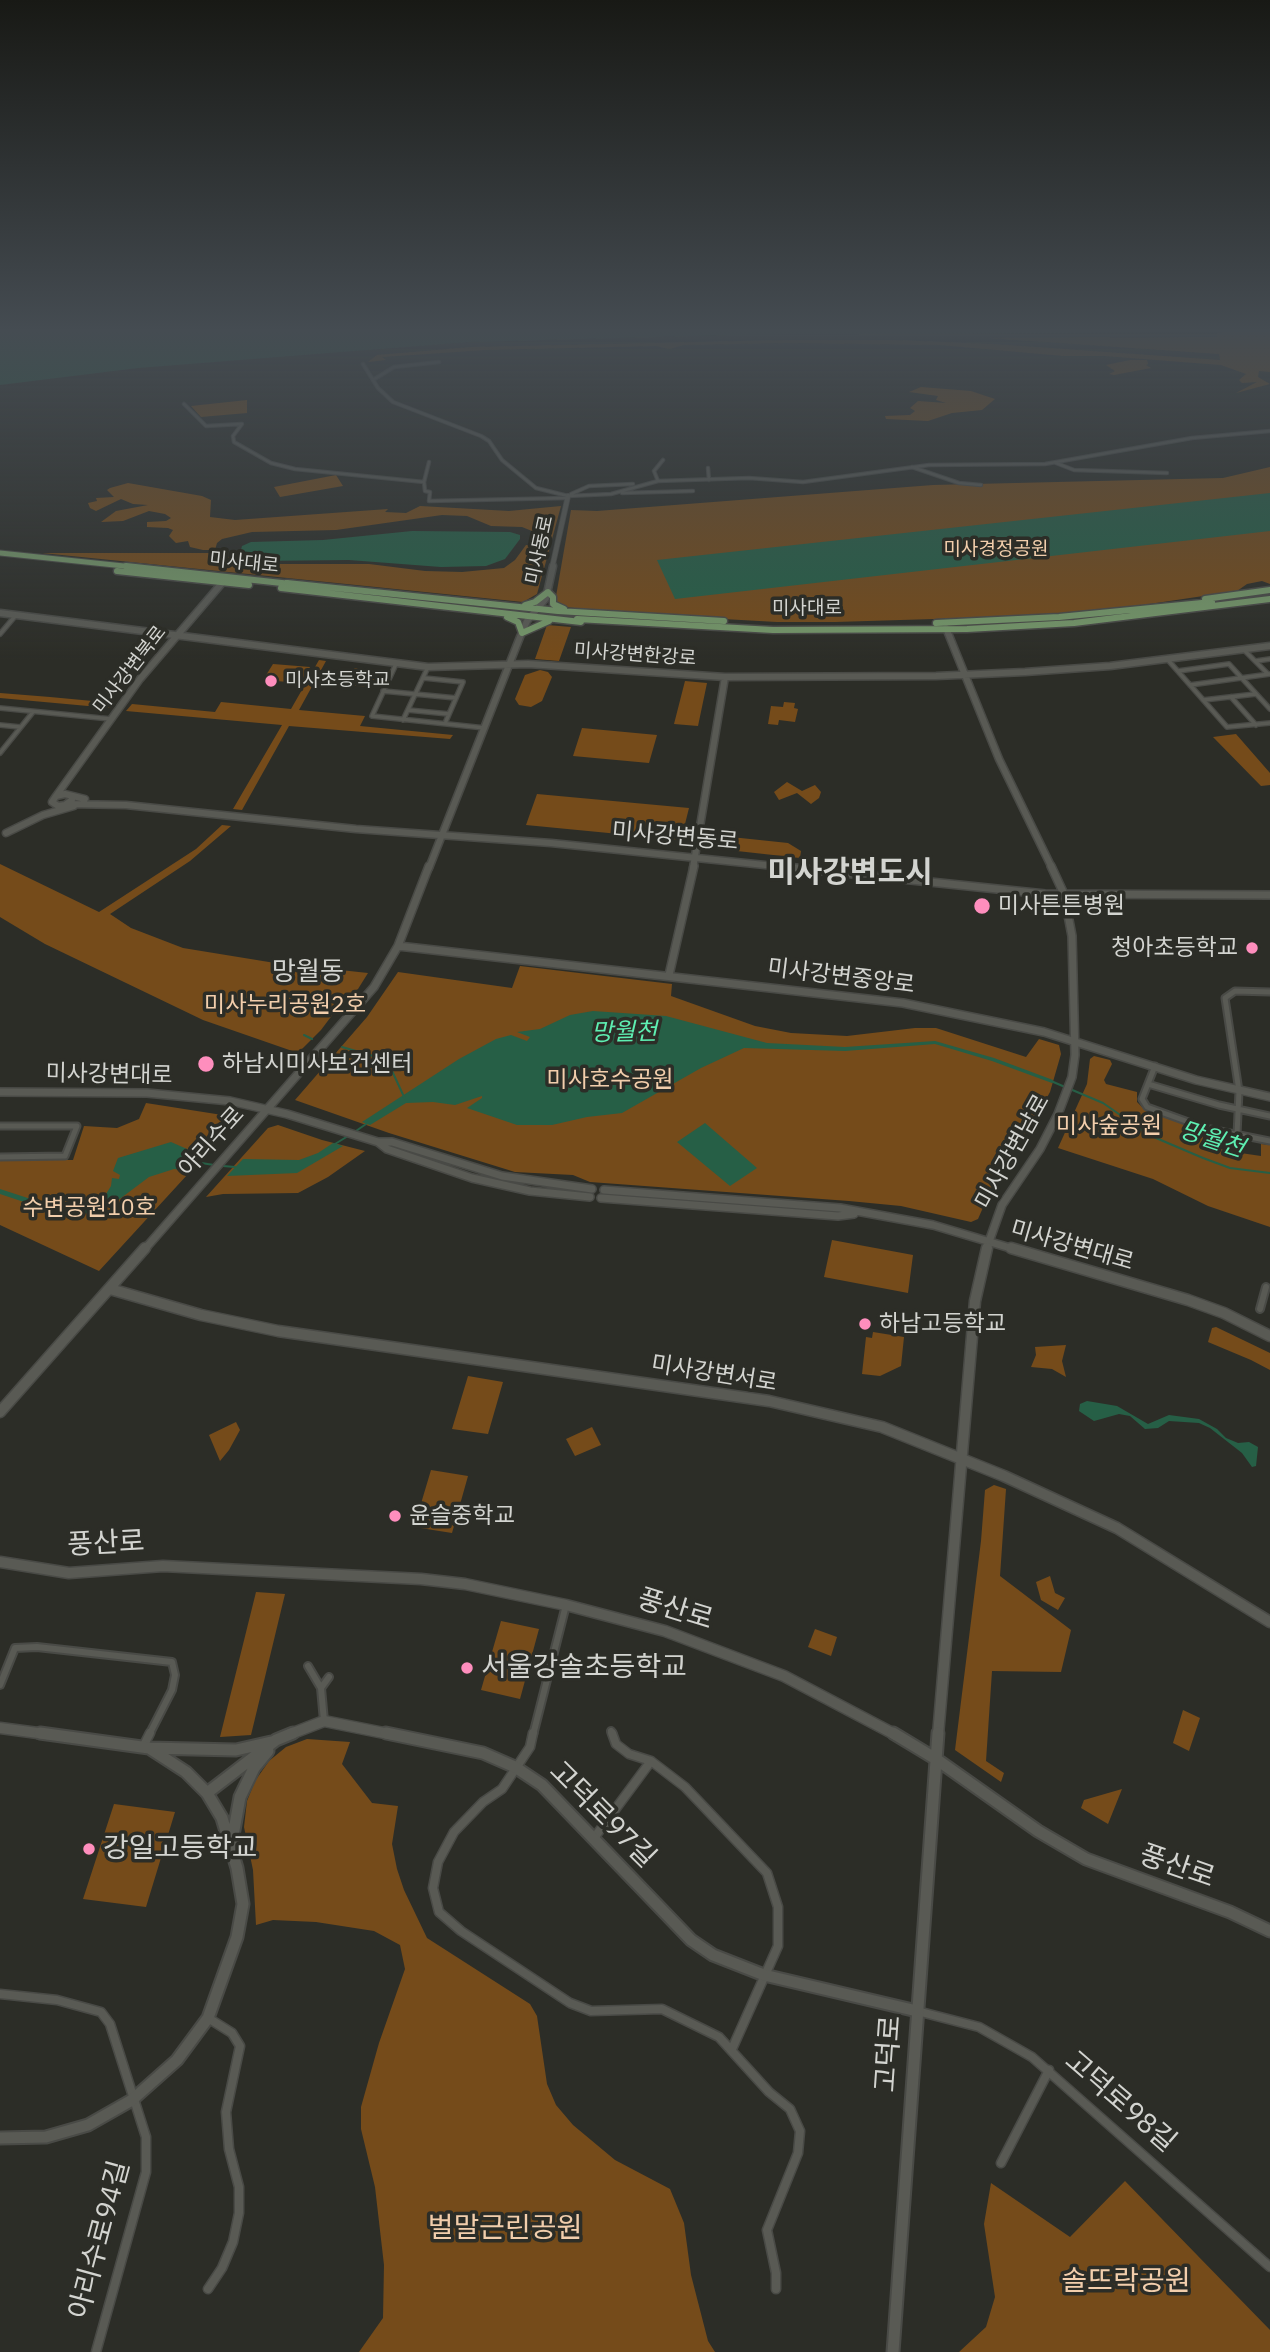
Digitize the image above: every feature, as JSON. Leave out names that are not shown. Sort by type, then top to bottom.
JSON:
[{"type":"main road","name":"미사대로","points":[[0,556],[287,583],[484,608],[222,583],[0,556]]},
{"type":"main road","points":[[287,583],[538,609],[662,628],[774,627]]},
{"type":"main road","points":[[281,588],[557,620]]},
{"type":"main road","points":[[1267,591],[1270,598]]},
{"type":"main road","name":"미사대로","points":[[774,627],[946,628],[1074,623],[1221,602],[1267,591]]},
{"type":"main road","points":[[499,605],[531,604],[548,592],[553,597],[553,604],[578,617]]},
{"type":"main road","name":"미사대로","points":[[774,627],[1037,618],[1270,598]]},
{"type":"main road","points":[[493,614],[507,610],[508,606]]},
{"type":"main road","points":[[493,614],[516,620],[522,633],[542,622],[578,617]]},
{"type":"street","points":[[234,442],[271,463],[295,469],[424,482]]},
{"type":"street","points":[[490,442],[502,460],[536,488],[567,497],[589,486],[658,481],[749,478],[803,482],[909,466],[1056,463],[1172,442]]},
{"type":"street","points":[[658,481],[654,471],[663,460]]},
{"type":"street","points":[[429,462],[424,489],[430,492],[427,500],[432,502],[478,498],[567,497],[618,492],[641,494],[693,491]]},
{"type":"street","points":[[1056,463],[1060,467],[1074,470],[1167,473]]},
{"type":"street","points":[[909,466],[959,483],[981,485]]},
{"type":"street","points":[[708,468],[709,480]]},
{"type":"street","points":[[618,492],[639,484]]},
{"type":"street","name":"미사동로","points":[[538,609],[548,592],[567,497]]},
{"type":"street","name":"미사강변북로","points":[[55,801],[111,719],[222,583]]},
{"type":"street","name":"아리수로","points":[[0,1412],[368,996],[398,946],[522,633],[538,609]]},
{"type":"street","name":"미사강변한강로","points":[[0,614],[428,667],[510,664],[725,677],[967,676],[1101,667],[1270,646]]},
{"type":"street","points":[[0,634],[16,615]]},
{"type":"street","name":"미사강변남로","points":[[936,1759],[975,1301],[989,1242],[1007,1196],[1040,1149],[1065,1098],[1072,1077],[1076,1041],[1072,936],[1064,894],[999,759],[946,628]]},
{"type":"street","points":[[1244,650],[1269,675]]},
{"type":"street","points":[[1255,661],[1270,659]]},
{"type":"street","points":[[1168,660],[1227,727],[1270,723]]},
{"type":"street","points":[[396,664],[372,716],[485,728]]},
{"type":"street","points":[[1178,671],[1229,664],[1270,709]]},
{"type":"street","points":[[403,720],[428,667]]},
{"type":"street","points":[[1190,685],[1269,675]]},
{"type":"street","points":[[669,975],[696,857],[725,677]]},
{"type":"street","points":[[424,678],[463,682],[446,721]]},
{"type":"street","points":[[383,691],[456,698]]},
{"type":"street","points":[[1203,700],[1256,694]]},
{"type":"street","points":[[1231,697],[1256,725]]},
{"type":"street","points":[[0,708],[111,719]]},
{"type":"street","points":[[408,710],[449,714]]},
{"type":"street","points":[[0,753],[33,712]]},
{"type":"street","points":[[0,725],[20,727]]},
{"type":"street","points":[[0,743],[7,744]]},
{"type":"street","points":[[68,781],[68,804]]},
{"type":"street","points":[[3,834],[55,801],[70,795],[119,805]]},
{"type":"street","points":[[55,801],[68,804],[119,805]]},
{"type":"street","points":[[3,834],[64,808],[119,805]]},
{"type":"street","name":"미사강변동로","points":[[119,805],[696,857],[961,886],[1064,894],[1270,895]]},
{"type":"street","name":"미사강변중앙로","points":[[398,946],[902,1003],[1002,1021],[1239,1091],[1270,1097]]},
{"type":"street","points":[[1237,1135],[1239,1091],[1225,999],[1235,991],[1270,992]]},
{"type":"street","points":[[1155,1066],[1142,1100],[1147,1107],[1205,1128],[1270,1141]]},
{"type":"street","points":[[1148,1084],[1238,1110],[1270,1116]]},
{"type":"street","name":"미사강변대로","points":[[0,1092],[164,1094],[268,1109],[378,1142],[392,1142],[502,1176],[591,1193]]},
{"type":"street","points":[[0,1126],[77,1126],[65,1156],[0,1157]]},
{"type":"street","name":"미사강변대로","points":[[602,1194],[838,1216],[857,1213],[933,1225],[1188,1300],[1224,1313],[1270,1336]]},
{"type":"street","points":[[1260,1309],[1266,1287]]},
{"type":"street","name":"미사강변서로","points":[[110,1289],[201,1315],[278,1331],[782,1403],[882,1427],[1117,1528],[1270,1622]]},
{"type":"street","name":"풍산로","points":[[0,1562],[69,1573],[163,1566],[421,1579],[465,1584],[566,1605],[687,1638],[784,1676],[859,1713],[936,1759],[1038,1831],[1077,1854],[1116,1872],[1230,1912],[1270,1931]]},
{"type":"street","points":[[566,1605],[530,1747],[502,1789],[483,1802],[454,1832],[438,1862],[433,1888],[439,1912],[461,1931],[570,2003],[591,2011],[662,2009],[719,2037],[769,2092],[790,2109],[800,2131],[798,2153],[767,2230],[776,2273],[776,2289]]},
{"type":"street","points":[[0,1685],[15,1647],[173,1662],[175,1675],[172,1690],[146,1748]]},
{"type":"street","points":[[0,1728],[146,1748],[236,1750],[276,1740],[324,1721],[321,1688],[314,1680],[308,1665]]},
{"type":"street","points":[[321,1688],[329,1677]]},
{"type":"street","name":"고덕로97길","points":[[324,1721],[483,1753],[515,1767],[542,1784],[691,1940],[713,1955],[764,1975],[917,2011]]},
{"type":"street","points":[[611,1731],[616,1744],[629,1754],[651,1761],[685,1787],[767,1873],[778,1907],[778,1945],[732,2049]]},
{"type":"street","points":[[207,1793],[276,1740]]},
{"type":"street","points":[[232,1844],[240,1797],[254,1768],[276,1740]]},
{"type":"street","points":[[0,2138],[46,2137],[88,2125],[132,2100],[177,2060],[208,2018],[237,1937],[243,1904],[232,1844],[222,1818],[207,1793],[186,1772],[146,1748]]},
{"type":"street","name":"고덕로","points":[[892,2352],[936,1759]]},
{"type":"street","points":[[594,1838],[651,1761]]},
{"type":"street","points":[[0,1994],[57,2000],[101,2012],[110,2024],[132,2100]]},
{"type":"street","name":"고덕로98길","points":[[917,2011],[979,2027],[1021,2050],[1049,2070],[1270,2267]]},
{"type":"street","points":[[208,2018],[232,2033],[240,2046],[226,2112],[229,2149],[239,2187],[239,2213],[233,2242],[222,2268],[208,2289]]},
{"type":"street","points":[[1002,2163],[1049,2070]]},
{"type":"street","name":"아리수로94길","points":[[96,2352],[146,2172],[146,2137],[132,2100]]},
{"type":"green space","name":"미사경정공원","points":[[1270,467],[1270,584],[1262,581],[1247,584],[1237,591],[1129,607],[1032,616],[835,622],[777,622],[634,614],[565,607],[555,602],[571,510],[597,511],[933,485],[1223,478]]},
{"type":"green space","points":[[336,475],[343,486],[280,497],[274,487]]},
{"type":"green space","points":[[128,483],[202,496],[211,500],[210,517],[235,520],[388,509],[385,512],[406,513],[420,506],[509,511],[561,506],[552,539],[531,539],[532,531],[522,527],[491,526],[467,516],[442,515],[336,530],[252,532],[222,539],[215,550],[203,550],[190,547],[188,541],[176,543],[169,536],[173,530],[147,527],[147,522],[166,521],[171,518],[165,514],[149,511],[123,521],[101,522],[116,511],[148,505],[133,504],[121,499],[96,511],[90,508],[88,503],[97,501],[96,498],[114,497],[107,490],[110,488]]},
{"type":"green space","points":[[526,545],[550,547],[537,594],[523,602],[42,553],[224,553],[234,562],[246,564],[369,564],[425,571],[462,572],[504,568],[515,560]]},
{"type":"green space","points":[[547,625],[571,627],[559,661],[535,659]]},
{"type":"green space","points":[[319,660],[326,661],[299,710],[365,716],[360,726],[453,735],[450,739],[289,726],[242,810],[233,809],[282,725],[126,711],[132,704],[215,712],[221,702],[291,709]]},
{"type":"green space","points":[[273,664],[310,667],[301,683],[263,680]]},
{"type":"green space","points":[[351,668],[386,671],[378,688],[345,685],[343,683]]},
{"type":"green space","points":[[540,670],[548,672],[552,677],[542,701],[531,707],[519,705],[515,699],[525,675]]},
{"type":"green space","points":[[685,681],[707,683],[698,726],[674,724]]},
{"type":"green space","points":[[0,693],[114,703],[110,708],[0,698]]},
{"type":"green space","points":[[784,702],[795,703],[794,708],[798,709],[795,722],[779,720],[778,725],[768,724],[771,706],[783,707]]},
{"type":"green space","points":[[582,728],[657,735],[649,763],[573,756]]},
{"type":"green space","points":[[1236,734],[1270,773],[1270,785],[1261,786],[1213,737]]},
{"type":"green space","points":[[787,782],[802,791],[815,785],[821,792],[819,798],[811,804],[797,793],[779,800],[774,792]]},
{"type":"green space","points":[[537,794],[689,808],[681,840],[526,825]]},
{"type":"green space","name":"미사누리공원2호","points":[[222,825],[231,826],[190,861],[110,914],[131,928],[183,948],[275,963],[368,973],[358,989],[345,998],[321,1030],[298,1053],[203,1020],[45,944],[0,917],[0,864],[99,912],[196,849]]},
{"type":"green space","points":[[712,835],[788,843],[801,851],[800,858],[710,848]]},
{"type":"green space","name":"미사호수공원","points":[[520,966],[672,984],[671,996],[755,1026],[791,1033],[847,1036],[936,1028],[1026,1057],[1039,1039],[1059,1045],[1061,1054],[1050,1092],[995,1180],[978,1219],[971,1222],[901,1206],[590,1182],[573,1175],[515,1172],[389,1133],[295,1100],[367,1017],[398,972],[512,988]]},
{"type":"green space","name":"미사숲공원","points":[[1094,1056],[1110,1060],[1112,1064],[1104,1080],[1106,1084],[1137,1092],[1137,1102],[1144,1109],[1204,1132],[1202,1142],[1227,1151],[1261,1156],[1261,1144],[1270,1145],[1270,1227],[1208,1206],[1153,1179],[1058,1148],[1087,1084],[1090,1059]]},
{"type":"green space","name":"수변공원10호","points":[[146,1103],[235,1117],[232,1126],[99,1271],[0,1225],[0,1160],[73,1160],[84,1126],[117,1128],[139,1119]]},
{"type":"green space","points":[[278,1125],[365,1151],[328,1177],[298,1193],[223,1194],[206,1197],[268,1128]]},
{"type":"green space","points":[[832,1240],[913,1255],[908,1293],[824,1277]]},
{"type":"green space","points":[[1216,1327],[1270,1353],[1270,1370],[1208,1342],[1212,1328]]},
{"type":"green space","points":[[873,1332],[904,1337],[901,1366],[880,1376],[862,1374],[866,1337],[872,1338]]},
{"type":"green space","points":[[1066,1345],[1062,1361],[1066,1377],[1052,1369],[1031,1367],[1036,1355],[1035,1347]]},
{"type":"green space","points":[[468,1376],[503,1382],[488,1434],[452,1429]]},
{"type":"green space","points":[[236,1422],[240,1430],[220,1461],[209,1435]]},
{"type":"green space","points":[[592,1427],[601,1445],[575,1456],[566,1439]]},
{"type":"green space","points":[[431,1470],[468,1476],[452,1533],[414,1527]]},
{"type":"green space","points":[[994,1485],[1006,1489],[1000,1576],[1071,1630],[1061,1672],[992,1671],[986,1761],[1004,1773],[1001,1782],[955,1750],[985,1490]]},
{"type":"green space","points":[[1050,1576],[1055,1593],[1065,1598],[1058,1610],[1041,1600],[1036,1582]]},
{"type":"green space","points":[[256,1592],[285,1594],[251,1735],[220,1737]]},
{"type":"green space","points":[[501,1621],[539,1629],[520,1699],[481,1690]]},
{"type":"green space","points":[[815,1629],[837,1637],[831,1656],[808,1647]]},
{"type":"green space","points":[[1183,1710],[1200,1718],[1189,1751],[1173,1743]]},
{"type":"green space","name":"벌말근린공원","points":[[307,1739],[350,1742],[342,1764],[372,1803],[398,1806],[392,1844],[397,1869],[427,1938],[530,2004],[537,2016],[547,2084],[556,2105],[573,2125],[615,2160],[670,2189],[684,2223],[691,2275],[708,2341],[715,2352],[359,2352],[383,2318],[384,2265],[375,2187],[361,2129],[361,2107],[379,2043],[405,1969],[400,1945],[374,1931],[316,1922],[273,1920],[256,1925],[253,1870],[244,1827],[247,1801],[255,1781],[269,1761],[286,1747]]},
{"type":"green space","points":[[1122,1789],[1108,1824],[1081,1808],[1084,1800]]},
{"type":"green space","points":[[114,1804],[175,1812],[146,1907],[83,1899]]},
{"type":"green space","name":"솔뜨락공원","points":[[1125,2181],[1270,2330],[1270,2352],[959,2352],[986,2327],[995,2297],[984,2224],[991,2183],[1070,2237]]},
{"type":"water","points":[[1270,493],[1270,531],[675,599],[657,560]]},
{"type":"water","points":[[412,531],[510,532],[520,535],[520,539],[505,559],[486,566],[441,567],[349,560],[255,561],[241,559],[240,554],[242,546],[251,542],[323,540]]},
{"type":"water","points":[[593,1011],[666,1016],[767,1043],[845,1047],[935,1041],[994,1058],[1053,1080],[1052,1083],[935,1044],[845,1051],[744,1048],[701,1068],[622,1113],[552,1125],[517,1125],[467,1108],[482,1096],[455,1105],[433,1102],[406,1103],[370,1125],[362,1122],[459,1059],[496,1039],[511,1035],[527,1041],[530,1037],[517,1032],[540,1029],[570,1015]]},
{"type":"water","points":[[705,1123],[757,1168],[730,1186],[677,1142]]},
{"type":"water","points":[[171,1142],[203,1156],[189,1171],[174,1169],[149,1177],[113,1204],[95,1213],[60,1214],[0,1194],[0,1189],[43,1203],[81,1208],[89,1206],[106,1194],[112,1178],[119,1179],[120,1175],[113,1171],[118,1158]]},
{"type":"water","points":[[333,1143],[343,1146],[297,1173],[227,1176],[243,1159],[299,1160],[318,1153]]},
{"type":"water","points":[[1087,1401],[1117,1406],[1148,1424],[1169,1415],[1199,1419],[1217,1429],[1226,1438],[1238,1443],[1249,1442],[1258,1447],[1256,1466],[1252,1467],[1242,1453],[1210,1428],[1199,1423],[1169,1421],[1158,1428],[1145,1429],[1130,1416],[1119,1414],[1094,1421],[1079,1411],[1080,1404]]},
{"type":"waterway","points":[[304,1035],[312,1039]]},
{"type":"waterway","points":[[342,1047],[387,1060],[405,1099]]},
{"type":"waterway","name":"망월천","points":[[1051,1081],[1065,1087]]},
{"type":"waterway","name":"망월천","points":[[1070,1089],[1103,1103],[1149,1135],[1203,1158],[1230,1168],[1270,1173]]},
{"type":"waterway","name":"망월천","points":[[353,1133],[369,1122]]},
{"type":"waterway","name":"망월천","points":[[335,1144],[348,1136]]},
{"type":"waterway","name":"망월천","points":[[195,1162],[214,1165]]},
{"type":"waterway","name":"망월천","points":[[223,1166],[235,1167]]},
{"type":"tunnel","points":[[1221,600],[1270,594]]},
{"type":"tunnel","points":[[484,607],[578,616]]},
{"type":"place","name":"미사초등학교","points":[[271,681]]},
{"type":"place","name":"미사튼튼병원","points":[[982,906]]},
{"type":"place","name":"청아초등학교","points":[[1252,948]]},
{"type":"place","name":"하남시미사보건센터","points":[[206,1064]]},
{"type":"place","name":"하남고등학교","points":[[865,1324]]},
{"type":"place","name":"윤슬중학교","points":[[395,1516]]},
{"type":"place","name":"서울강솔초등학교","points":[[467,1668]]},
{"type":"place","name":"강일고등학교","points":[[89,1849]]},
{"type":"district","name":"미사강변도시","points":[[850,873]]},
{"type":"district","name":"망월동","points":[[308,972]]}]
